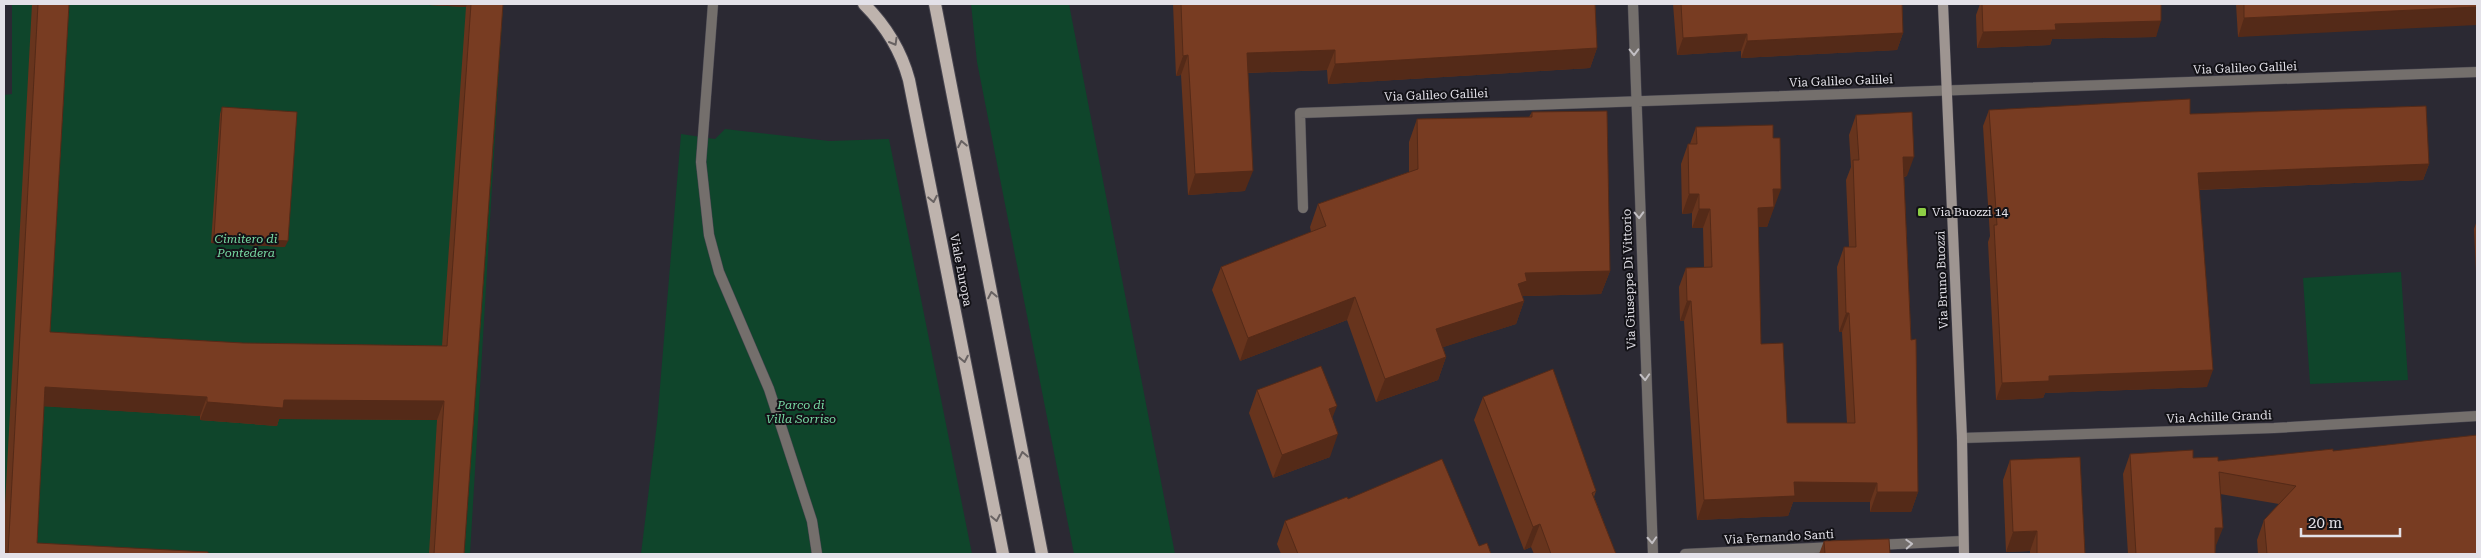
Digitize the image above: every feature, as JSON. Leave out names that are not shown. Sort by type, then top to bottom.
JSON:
[{"type":"main road","name":"Viale Europa","points":[[864,4],[895,42],[904,62],[909,80],[1003,554]]},
{"type":"main road","name":"Viale Europa","points":[[936,4],[1042,554]]},
{"type":"street","points":[[713,4],[701,162],[709,235],[719,272],[769,389],[812,522],[817,554]]},
{"type":"street","name":"Via Giuseppe Di Vittorio","points":[[1632,4],[1653,554]]},
{"type":"street","name":"Via Bruno Buozzi","points":[[1943,4],[1962,438],[1964,554]]},
{"type":"street","name":"Via Galileo Galilei","points":[[1303,208],[1300,113],[2477,72]]},
{"type":"street","name":"Via Achille Grandi","points":[[1962,438],[2274,428],[2477,416]]},
{"type":"street","points":[[1863,546],[1963,541]]},
{"type":"street","name":"Via Fernando Santi","points":[[1685,554],[1843,547]]},
{"type":"green space","name":"Cimitero di Pontedera","points":[[12,4],[503,4],[470,554],[4,554],[4,95],[12,94]]},
{"type":"green space","points":[[971,4],[1069,4],[1175,554],[1074,554],[977,62]]},
{"type":"green space","name":"Parco di Villa Sorriso","points":[[725,129],[829,141],[889,139],[972,554],[641,554],[657,423],[681,134],[715,139]]},
{"type":"green space","points":[[2401,272],[2408,380],[2310,384],[2303,278]]},
{"type":"building","points":[[38,4],[69,4],[50,332],[243,343],[447,346],[471,4],[503,4],[464,554],[434,554],[444,401],[284,400],[283,408],[207,402],[207,397],[45,387],[37,543],[208,552],[208,554],[8,554]]},
{"type":"building","points":[[1181,4],[1595,4],[1597,48],[1335,64],[1335,50],[1247,53],[1253,171],[1195,174],[1188,55],[1183,56]]},
{"type":"building","points":[[1681,4],[1902,4],[1903,33],[1747,41],[1747,34],[1683,38]]},
{"type":"building","points":[[1982,4],[2161,4],[2161,21],[2055,24],[2056,30],[1983,32]]},
{"type":"building","points":[[2244,4],[2477,4],[2477,7],[2244,18]]},
{"type":"building","points":[[2190,99],[2190,114],[2426,106],[2429,164],[2198,173],[2213,370],[2049,376],[2049,381],[2002,383],[1994,225],[1997,225],[1989,110]]},
{"type":"building","points":[[222,107],[297,112],[288,241],[214,237]]},
{"type":"building","points":[[1607,111],[1610,271],[1525,273],[1527,281],[1518,284],[1524,301],[1436,329],[1446,357],[1385,379],[1355,297],[1248,338],[1221,267],[1326,226],[1318,204],[1418,169],[1417,119],[1532,117],[1532,112]]},
{"type":"building","points":[[1912,112],[1914,157],[1903,157],[1911,340],[1916,339],[1918,492],[1877,492],[1877,483],[1794,482],[1795,496],[1704,500],[1691,301],[1687,301],[1686,268],[1712,267],[1710,209],[1699,209],[1699,194],[1689,194],[1688,144],[1697,144],[1696,127],[1773,125],[1773,138],[1780,138],[1781,189],[1773,189],[1774,207],[1758,208],[1761,344],[1783,343],[1787,423],[1855,423],[1849,313],[1846,313],[1844,247],[1856,247],[1853,160],[1859,160],[1856,115]]},
{"type":"building","points":[[1321,366],[1337,406],[1329,409],[1338,434],[1282,455],[1257,390]]},
{"type":"building","points":[[1553,369],[1596,491],[1592,493],[1616,554],[1551,554],[1540,524],[1533,527],[1483,397]]},
{"type":"building","points":[[2477,435],[2477,554],[2267,554],[2264,520],[2296,486],[2219,472],[2223,528],[2215,528],[2215,554],[2136,554],[2130,454],[2193,450],[2193,458],[2218,457],[2218,461],[2333,449],[2333,451]]},
{"type":"building","points":[[2080,457],[2085,554],[2037,554],[2037,531],[2013,532],[2010,460]]},
{"type":"building","points":[[1442,459],[1479,546],[1487,543],[1491,554],[1298,554],[1285,521],[1347,497],[1348,499]]},
{"type":"building","points":[[1889,539],[1890,554],[1825,554],[1824,541]]},
{"type":"place","name":"Via Buozzi 14","points":[[1922,212]]}]
